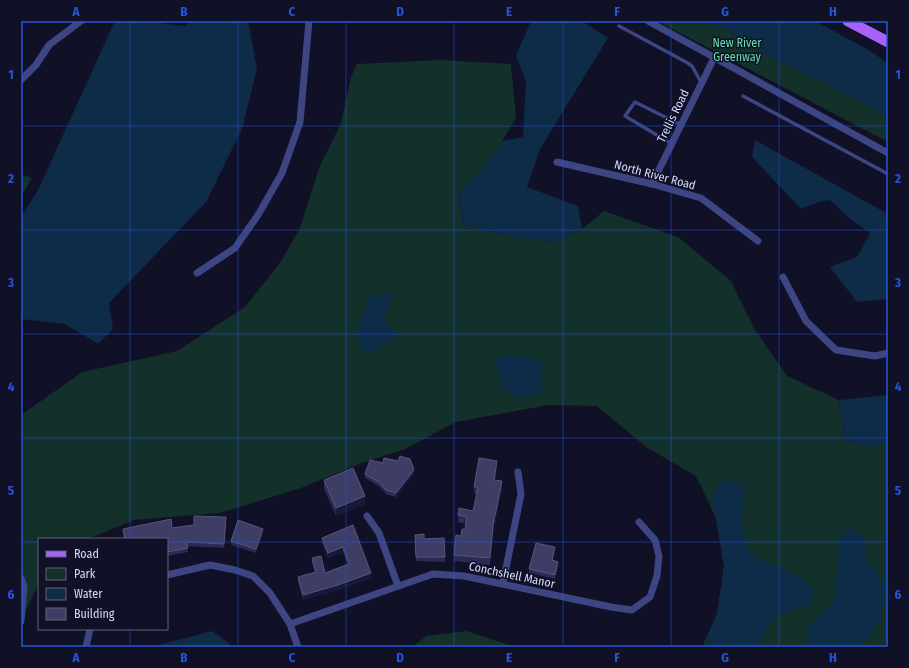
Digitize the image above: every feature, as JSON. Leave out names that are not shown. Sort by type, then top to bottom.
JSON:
[{"type":"main road","points":[[848,21],[888,42]]},
{"type":"street","points":[[21,80],[36,65],[49,45],[81,21]]},
{"type":"street","points":[[197,273],[235,248],[258,215],[282,173],[300,122],[309,21]]},
{"type":"street","points":[[648,21],[888,153]]},
{"type":"street","name":"Trellis Road","points":[[652,184],[714,58]]},
{"type":"street","name":"North River Road","points":[[557,162],[652,184],[701,198],[758,241]]},
{"type":"street","points":[[783,277],[806,321],[836,350],[875,356],[888,353]]},
{"type":"street","points":[[503,583],[521,494],[518,472]]},
{"type":"street","points":[[367,516],[379,533],[398,586]]},
{"type":"street","name":"Conchshell Manor","points":[[290,624],[434,574],[464,576],[503,583],[611,607],[632,610],[650,597],[657,576],[659,556],[655,540],[639,522]]},
{"type":"street","points":[[168,574],[210,565],[235,570],[253,576],[270,593],[290,624],[298,647]]},
{"type":"street","points":[[21,578],[24,586],[21,621]]},
{"type":"street","points":[[86,647],[90,630]]},
{"type":"lane","points":[[619,26],[692,66],[702,83]]},
{"type":"lane","points":[[743,96],[888,174]]},
{"type":"lane","points":[[672,144],[624,116],[635,102],[681,125]]},
{"type":"green space","name":"New River Greenway","points":[[657,21],[707,21],[745,40],[762,52],[842,91],[888,117],[888,142]]},
{"type":"green space","points":[[440,60],[511,64],[516,118],[492,158],[458,195],[464,225],[513,237],[554,242],[582,229],[604,211],[678,237],[731,281],[754,328],[787,376],[839,400],[845,440],[872,448],[888,442],[888,647],[702,647],[717,614],[724,566],[716,518],[696,476],[646,447],[597,406],[548,405],[456,422],[405,449],[359,464],[301,488],[220,513],[134,520],[90,538],[38,538],[38,585],[24,614],[21,626],[21,415],[82,372],[177,351],[245,307],[280,263],[300,228],[319,168],[341,123],[351,77],[357,64]]},
{"type":"green space","points":[[21,174],[32,178],[21,197]]},
{"type":"green space","points":[[466,631],[516,647],[411,647],[427,636]]},
{"type":"water","points":[[131,21],[185,26],[191,21],[248,21],[257,69],[242,129],[206,202],[109,303],[113,329],[98,344],[65,324],[21,319],[21,217],[38,190],[114,23]]},
{"type":"water","points":[[531,21],[582,21],[608,38],[540,149],[527,187],[578,206],[582,229],[554,242],[513,237],[464,225],[458,195],[492,158],[502,141],[523,137],[526,82],[516,56]]},
{"type":"water","points":[[707,21],[815,21],[867,49],[888,63],[888,117],[842,91],[762,52],[745,40]]},
{"type":"water","points":[[755,140],[888,214],[888,299],[857,302],[830,267],[857,257],[870,233],[850,219],[830,200],[819,202],[801,209],[752,157]]},
{"type":"water","points":[[394,293],[384,320],[398,336],[374,352],[361,350],[357,331],[370,296]]},
{"type":"water","points":[[510,355],[542,360],[541,393],[517,398],[502,386],[498,369],[492,360]]},
{"type":"water","points":[[888,395],[888,442],[872,448],[845,440],[839,400]]},
{"type":"water","points":[[723,481],[741,483],[745,495],[741,518],[748,552],[760,560],[787,570],[809,583],[813,595],[810,605],[775,616],[762,638],[762,647],[707,647],[707,637],[717,614],[724,566],[711,497]]},
{"type":"water","points":[[850,527],[866,538],[865,557],[885,583],[884,603],[877,623],[862,647],[809,647],[806,641],[808,627],[835,599],[840,537]]},
{"type":"water","points":[[212,631],[229,643],[231,647],[151,647]]},
{"type":"building","points":[[400,456],[410,459],[414,470],[396,493],[386,490],[380,483],[365,474],[370,460],[383,463],[384,458],[398,461]]},
{"type":"building","points":[[479,458],[497,461],[494,480],[502,481],[494,516],[490,558],[454,555],[456,535],[461,536],[462,529],[465,529],[467,517],[458,515],[459,508],[473,511],[478,488],[474,487]]},
{"type":"building","points":[[353,468],[365,496],[336,508],[324,480]]},
{"type":"building","points":[[194,516],[226,517],[224,544],[186,542],[188,548],[168,552],[168,538],[125,538],[123,529],[171,519],[172,528],[194,525]]},
{"type":"building","points":[[238,520],[263,529],[256,549],[231,541]]},
{"type":"building","points":[[353,525],[371,573],[338,585],[303,595],[298,577],[316,572],[312,558],[321,556],[325,573],[349,564],[343,547],[328,553],[322,538]]},
{"type":"building","points":[[424,534],[424,539],[444,538],[445,557],[416,557],[415,535]]},
{"type":"building","points":[[536,543],[555,547],[552,560],[558,562],[555,575],[529,569]]}]
